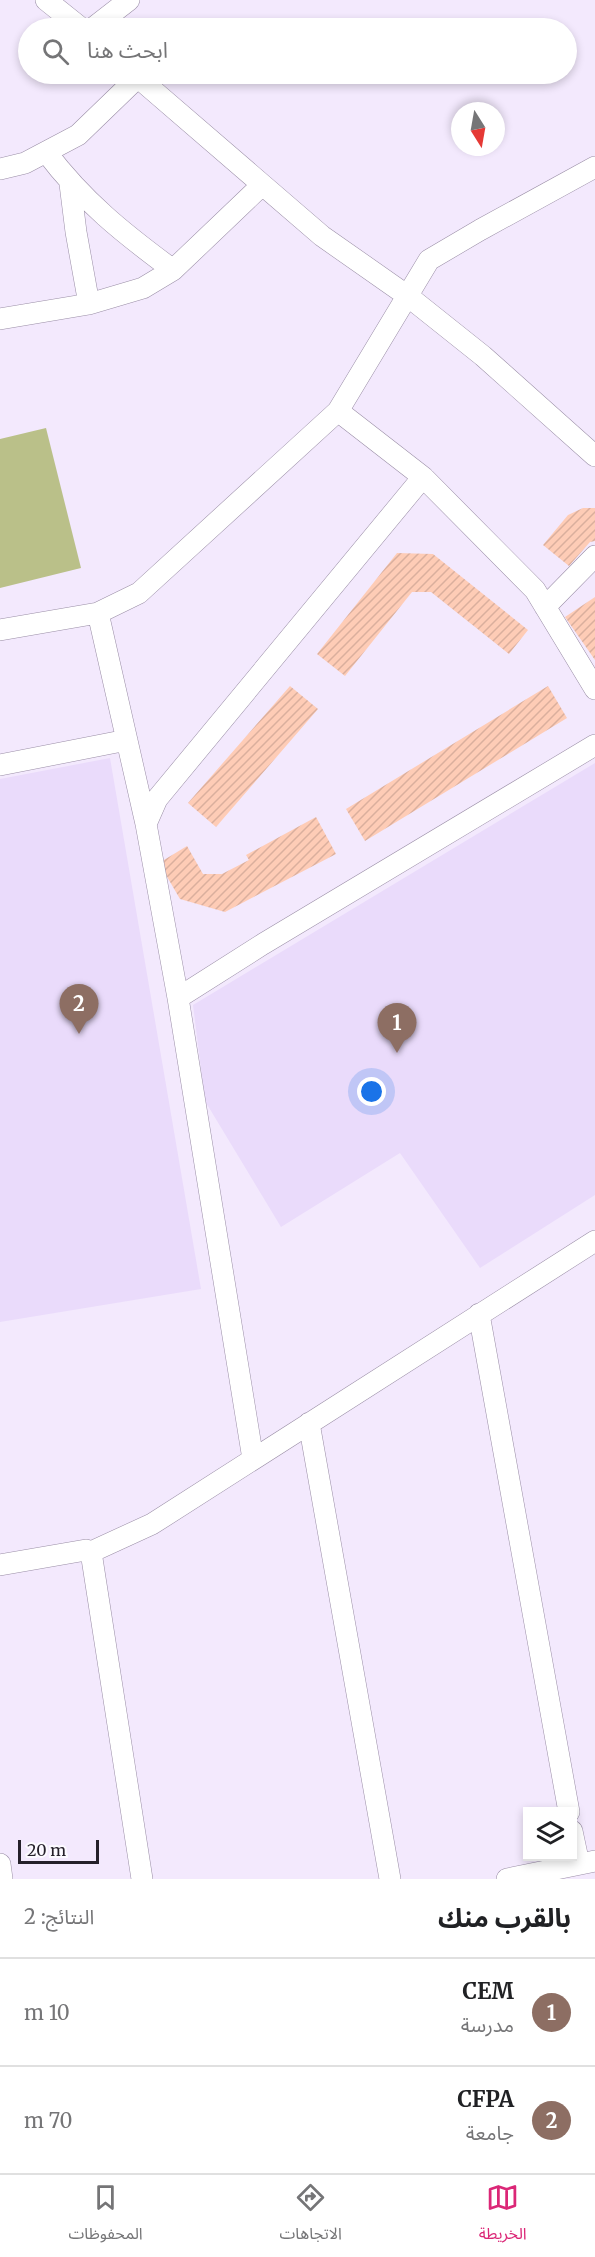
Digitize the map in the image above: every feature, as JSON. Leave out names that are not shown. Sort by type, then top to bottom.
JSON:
[{"type":"street","points":[[46,0],[68,18]]},
{"type":"street","points":[[106,18],[129,0]]},
{"type":"street","points":[[0,169],[25,163],[78,135],[127,84]]},
{"type":"street","points":[[146,84],[322,236],[409,297],[483,356],[595,456]]},
{"type":"street","points":[[46,152],[70,184],[119,230],[172,270]]},
{"type":"street","points":[[0,630],[98,613],[140,592],[338,411],[409,297],[429,260],[595,167]]},
{"type":"street","points":[[70,184],[88,304]]},
{"type":"street","points":[[0,319],[88,304],[143,288],[172,270],[262,184]]},
{"type":"street","points":[[338,411],[423,477],[535,590],[595,689]]},
{"type":"street","points":[[146,824],[157,799],[423,477]]},
{"type":"street","points":[[544,607],[595,556]]},
{"type":"street","points":[[98,613],[146,824],[178,998],[253,1459]]},
{"type":"street","points":[[0,765],[127,740]]},
{"type":"street","points":[[178,998],[263,944],[595,745]]},
{"type":"street","points":[[0,1565],[86,1550],[91,1552],[152,1524],[595,1241]]},
{"type":"street","points":[[479,1314],[568,1807]]},
{"type":"street","points":[[309,1423],[390,1879]]},
{"type":"street","points":[[91,1552],[142,1879]]},
{"type":"street","points":[[507,1879],[587,1863],[577,1840]]},
{"type":"street","points":[[0,1864],[3,1879]]},
{"type":"shaded area","points":[[110,758],[201,1289],[0,1322],[0,779]]},
{"type":"shaded area","points":[[595,763],[595,1195],[480,1268],[400,1153],[281,1227],[205,1101],[193,1005]]},
{"type":"green space","points":[[46,428],[81,568],[0,588],[0,439]]},
{"type":"building","points":[[583,508],[595,508],[595,541],[590,542],[569,566],[543,545],[568,515]]},
{"type":"building","points":[[397,553],[433,554],[528,630],[509,654],[431,592],[412,592],[345,676],[317,654]]},
{"type":"building","points":[[595,597],[595,660],[565,617]]},
{"type":"building","points":[[290,686],[318,709],[216,827],[188,803]]},
{"type":"building","points":[[548,686],[567,718],[365,841],[346,809]]},
{"type":"building","points":[[316,817],[336,854],[225,912],[180,899],[159,863],[187,846],[203,874],[222,874],[249,860],[246,855]]},
{"type":"place","name":"CFPA","points":[[79,1034]]},
{"type":"place","name":"CEM","points":[[397,1053]]}]
